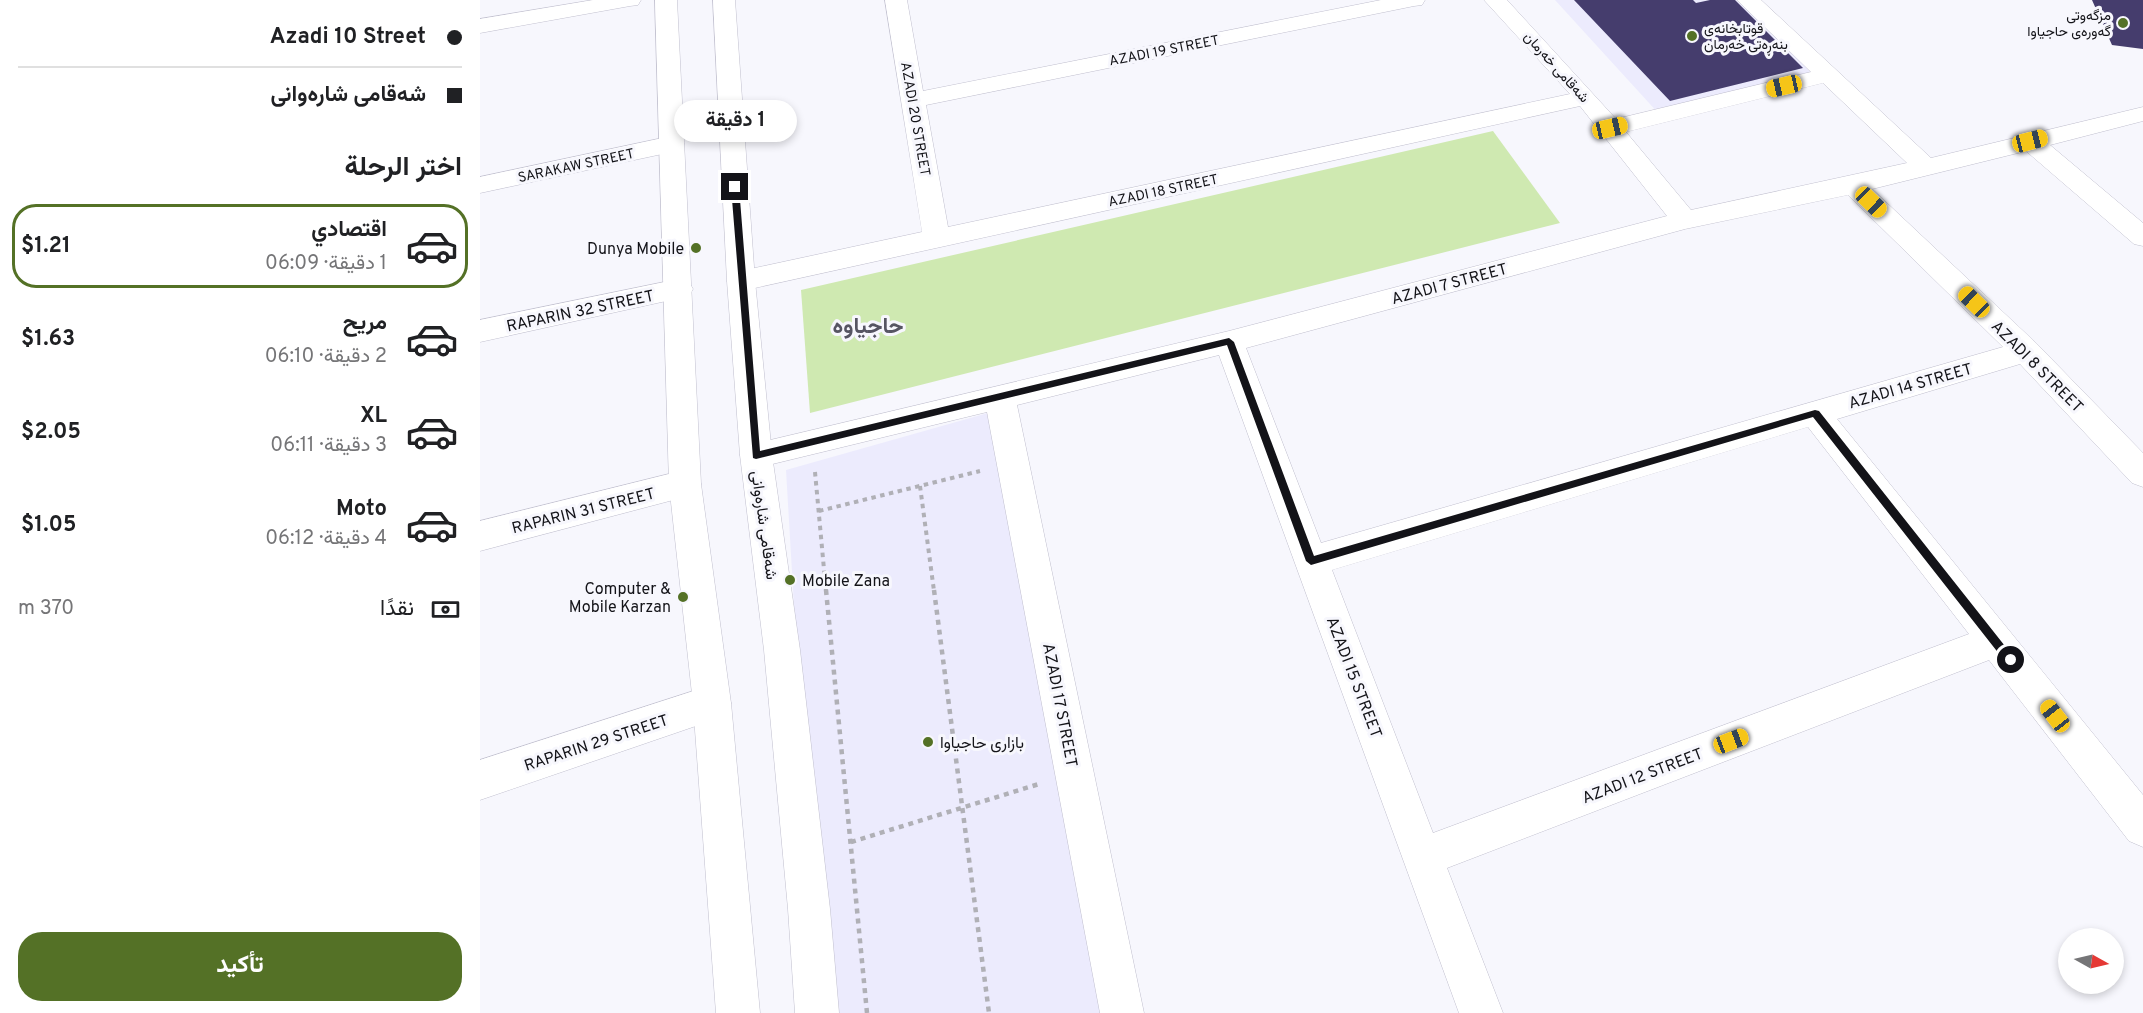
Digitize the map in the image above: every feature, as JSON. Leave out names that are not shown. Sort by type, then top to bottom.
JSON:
[{"type":"street","points":[[480,26],[630,0]]},
{"type":"street","points":[[666,0],[686,484],[712,703],[738,1013]]},
{"type":"street","name":"شەقامی شارەوانی","points":[[723,0],[741,281],[756,455],[782,650],[809,909],[817,1013]]},
{"type":"street","name":"AZADI 20 STREET","points":[[896,0],[937,239]]},
{"type":"street","points":[[1292,0],[1305,22]]},
{"type":"street","name":"AZADI 19 STREET","points":[[913,100],[1414,0]]},
{"type":"street","name":"شەقامی خەرمان","points":[[1495,0],[1586,98],[1685,220]]},
{"type":"street","points":[[1748,0],[1926,167]]},
{"type":"street","points":[[1610,128],[1828,75]]},
{"type":"street","name":"AZADI 18 STREET","points":[[741,281],[1586,98]]},
{"type":"street","name":"AZADI 7 STREET","points":[[756,455],[1229,342],[1685,220],[1854,185],[2143,114]]},
{"type":"street","points":[[2030,141],[2143,237]]},
{"type":"street","name":"SARAKAW STREET","points":[[480,185],[672,144]]},
{"type":"street","name":"AZADI 8 STREET","points":[[1854,185],[2026,351],[2143,474]]},
{"type":"street","name":"RAPARIN 32 STREET","points":[[480,331],[679,289]]},
{"type":"street","name":"AZADI 15 STREET","points":[[1229,342],[1481,1013]]},
{"type":"street","name":"AZADI 14 STREET","points":[[1311,561],[2026,351]]},
{"type":"street","name":"AZADI 17 STREET","points":[[999,397],[1122,1013]]},
{"type":"street","points":[[1815,413],[2143,827]]},
{"type":"street","name":"RAPARIN 31 STREET","points":[[480,536],[686,484]]},
{"type":"street","name":"AZADI 12 STREET","points":[[1423,857],[1996,641]]},
{"type":"street","name":"RAPARIN 29 STREET","points":[[480,780],[712,703]]},
{"type":"path","points":[[813,442],[867,1013]]},
{"type":"path","points":[[819,511],[1013,463]]},
{"type":"path","points":[[920,486],[989,1013]]},
{"type":"path","points":[[851,842],[1074,774]]},
{"type":"shaded area","name":"قوتابخانەی بنەڕەتی خەرمان","points":[[1555,0],[1756,0],[1836,73],[1660,115]]},
{"type":"shaded area","name":"بازاری حاجیاوا","points":[[988,413],[1109,1013],[818,1013],[786,470]]},
{"type":"green space","points":[[1493,131],[1560,223],[810,413],[801,290]]},
{"type":"building","name":"قوتابخانەی بنەڕەتی خەرمان","points":[[1574,0],[1693,0],[1696,3],[1710,0],[1735,0],[1803,68],[1670,101]]},
{"type":"building","name":"مزگەوتی گەورەی حاجیاوا","points":[[2092,0],[2143,0],[2143,49],[2112,45]]},
{"type":"place","name":"مزگەوتی گەورەی حاجیاوا","points":[[2123,23]]},
{"type":"place","name":"قوتابخانەی بنەڕەتی خەرمان","points":[[1692,36]]},
{"type":"place","name":"Dunya Mobile","points":[[696,248]]},
{"type":"place","name":"Mobile Zana","points":[[790,580]]},
{"type":"place","name":"Computer & Mobile Karzan","points":[[683,597]]},
{"type":"place","name":"بازاری حاجیاوا","points":[[928,742]]},
{"type":"district","name":"حاجیاوە","points":[[868,325]]},
{"type":"route","points":[[735,187],[756,455],[1229,342],[1311,561],[1815,413],[2011,660]]}]
